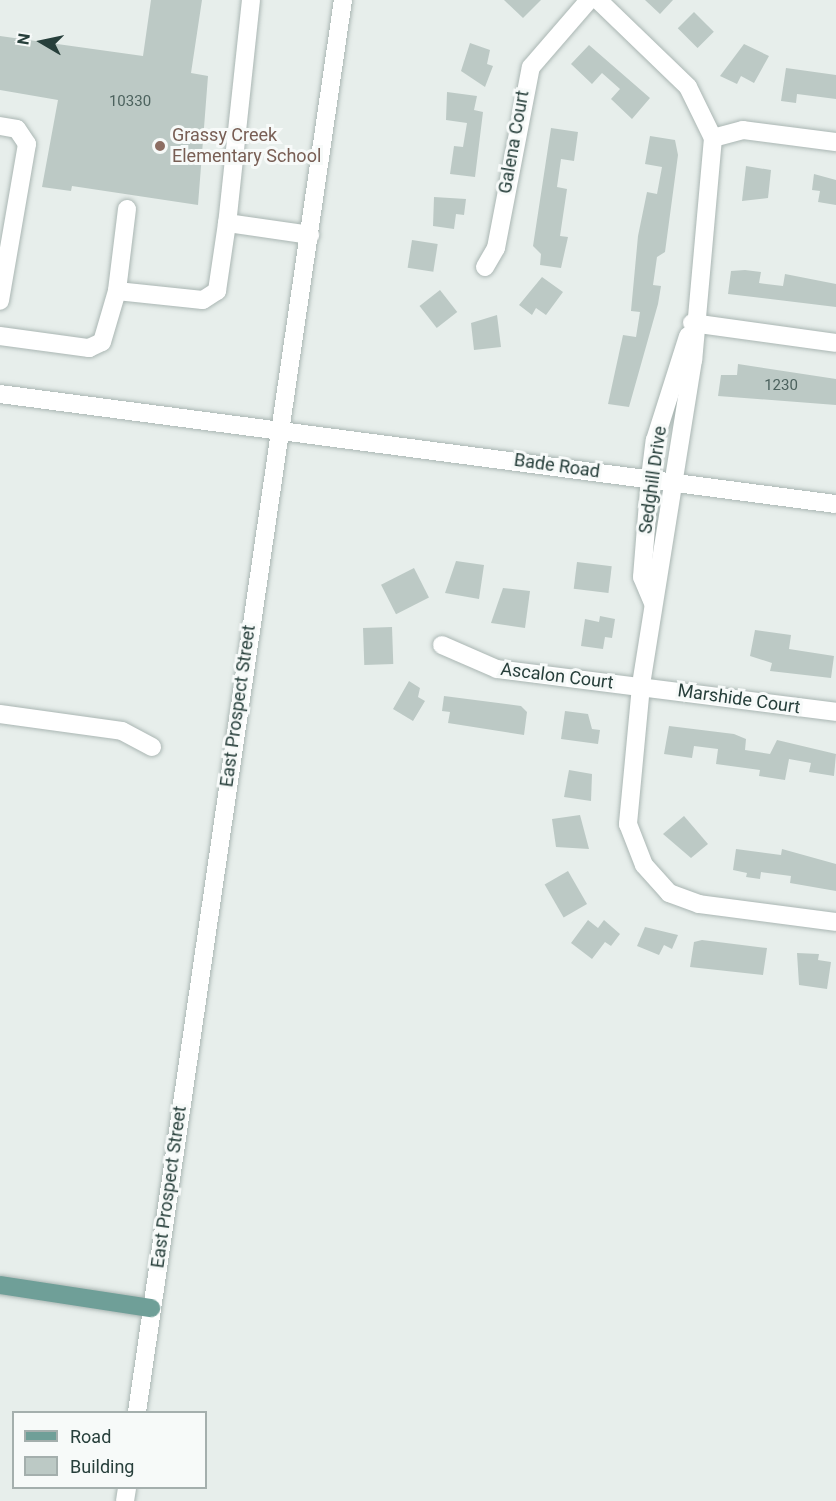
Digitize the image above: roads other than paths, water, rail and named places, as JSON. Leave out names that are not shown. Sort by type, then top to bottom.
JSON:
[{"type":"main road","points":[[0,1285],[151,1308]]},
{"type":"street","points":[[117,291],[203,300],[217,291],[251,0]]},
{"type":"street","name":"East Prospect Street","points":[[137,1411],[278,429],[343,0]]},
{"type":"street","name":"Galena Court","points":[[485,267],[496,248],[531,67],[589,0]]},
{"type":"street","points":[[598,0],[688,87],[713,138],[743,130],[836,142]]},
{"type":"street","points":[[0,126],[17,129],[27,144],[0,297]]},
{"type":"street","name":"Sedghill Drive","points":[[713,138],[692,323],[693,360],[671,481],[641,686],[628,824],[644,865],[669,893],[699,904],[836,922]]},
{"type":"street","points":[[0,336],[89,348],[102,342],[117,291],[126,208]]},
{"type":"street","points":[[226,223],[309,235]]},
{"type":"street","points":[[692,323],[836,343]]},
{"type":"street","name":"Sedghill Drive","points":[[653,603],[642,577],[655,440],[692,323]]},
{"type":"street","name":"Bade Road","points":[[0,394],[836,504]]},
{"type":"street","name":"Ascalon Court","points":[[442,645],[497,669],[641,686]]},
{"type":"street","name":"Marshide Court","points":[[641,686],[836,712]]},
{"type":"street","points":[[0,714],[122,731],[152,747]]},
{"type":"place","name":"Grassy Creek Elementary School","points":[[160,146]]}]
